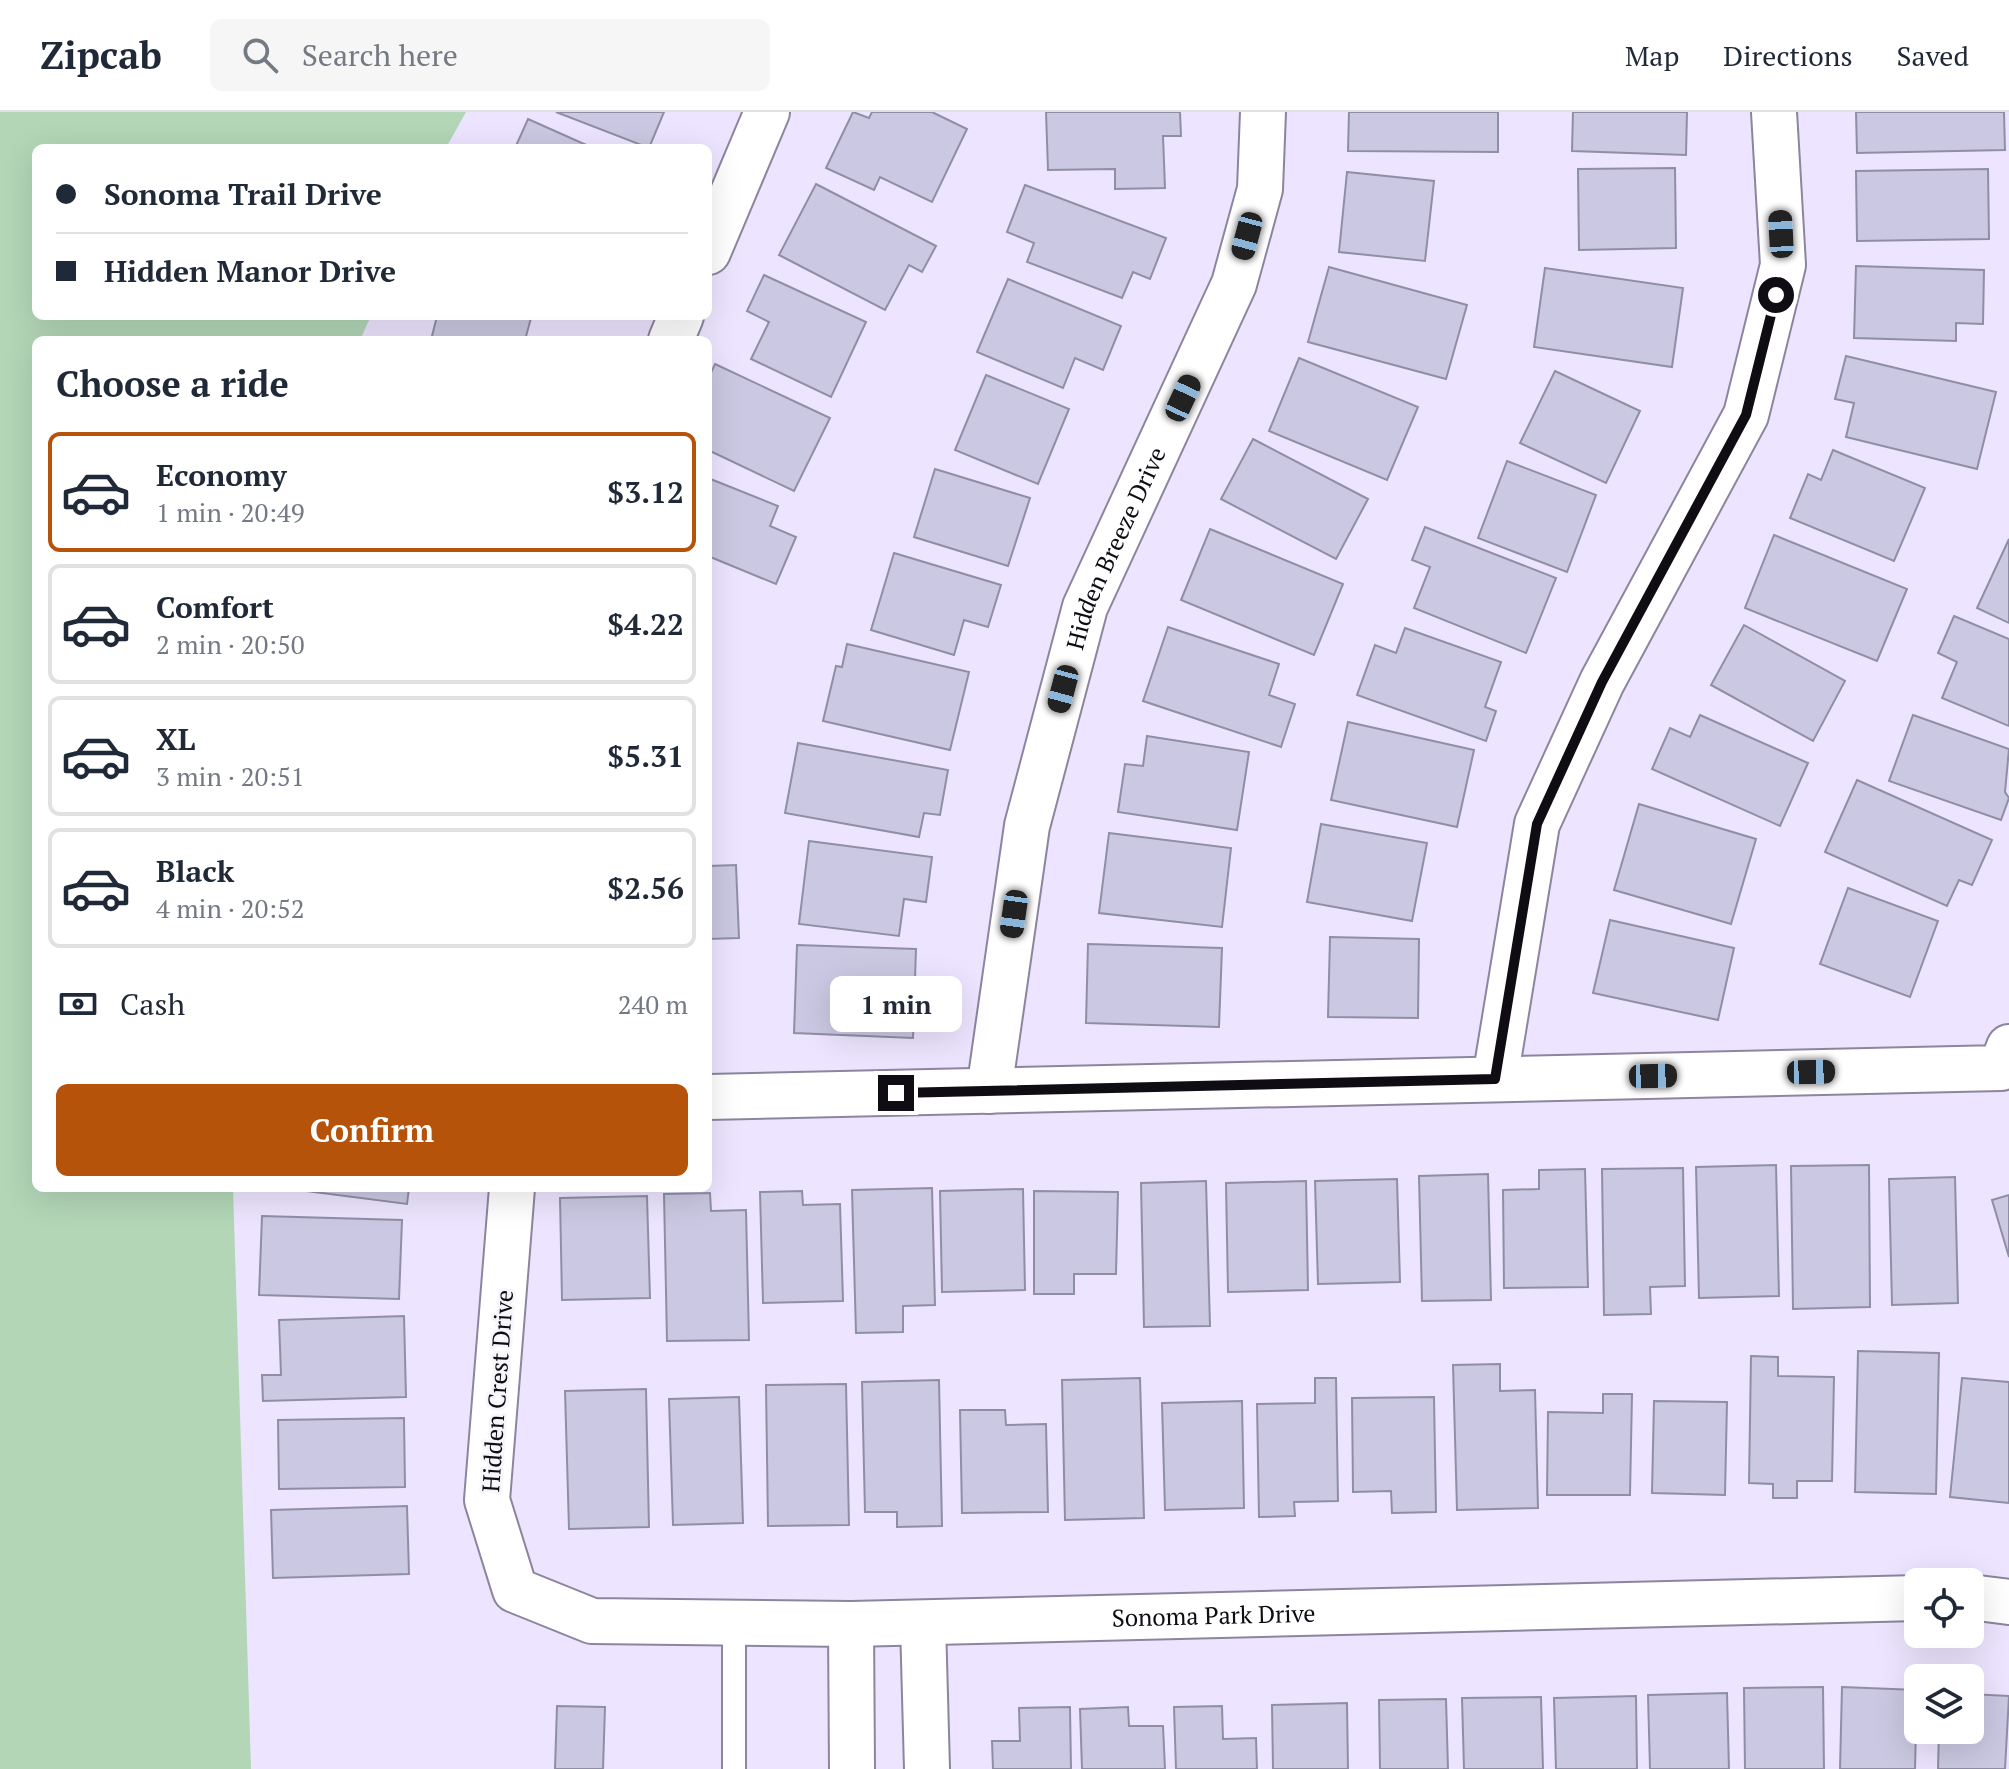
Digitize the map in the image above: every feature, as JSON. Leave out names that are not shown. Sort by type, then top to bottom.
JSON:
[{"type":"street","points":[[712,243],[767,112]]},
{"type":"street","name":"Hidden Breeze Drive","points":[[989,1091],[1027,826],[1085,607],[1234,284],[1260,189],[1263,112]]},
{"type":"street","points":[[1495,1079],[1537,824],[1602,682],[1746,415],[1783,265],[1774,112]]},
{"type":"street","points":[[712,1097],[1495,1079],[2005,1057]]},
{"type":"street","name":"Hidden Crest Drive","points":[[512,1192],[487,1500],[515,1590]]},
{"type":"street","name":"Sonoma Park Drive","points":[[515,1590],[592,1621],[851,1624],[1904,1598]]},
{"type":"street","points":[[1984,1599],[2009,1602]]},
{"type":"street","points":[[923,1623],[927,1769]]},
{"type":"street","points":[[851,1624],[852,1769]]},
{"type":"lane","points":[[734,1623],[734,1769]]},
{"type":"green space","points":[[0,112],[466,112],[448,144],[32,144],[32,320],[369,320],[362,336],[32,336],[32,1192],[233,1192],[251,1769],[0,1769]]},
{"type":"building","points":[[556,112],[664,112],[651,144],[639,144]]},
{"type":"building","points":[[853,112],[869,118],[872,112],[932,112],[967,129],[932,202],[880,177],[874,190],[826,168]]},
{"type":"building","points":[[1046,112],[1180,112],[1181,136],[1163,136],[1165,188],[1115,189],[1115,169],[1048,170]]},
{"type":"building","points":[[1349,112],[1498,112],[1498,152],[1348,151]]},
{"type":"building","points":[[1573,112],[1687,112],[1686,155],[1572,151]]},
{"type":"building","points":[[1856,112],[2004,112],[2005,150],[1857,153]]},
{"type":"building","points":[[528,119],[584,144],[517,144]]},
{"type":"building","points":[[1675,168],[1676,248],[1579,250],[1578,169]]},
{"type":"building","points":[[1988,169],[1989,239],[1857,241],[1856,171]]},
{"type":"building","points":[[1347,172],[1434,181],[1425,261],[1339,252]]},
{"type":"building","points":[[816,184],[936,246],[922,272],[909,265],[885,310],[779,255]]},
{"type":"building","points":[[1025,185],[1166,238],[1150,279],[1133,272],[1122,298],[1027,262],[1034,243],[1007,232]]},
{"type":"building","points":[[1856,266],[1984,270],[1983,324],[1956,323],[1956,341],[1854,338]]},
{"type":"building","points":[[1329,267],[1467,305],[1446,379],[1308,342]]},
{"type":"building","points":[[1545,268],[1683,288],[1672,367],[1534,347]]},
{"type":"building","points":[[764,275],[866,322],[831,397],[751,359],[769,322],[747,311]]},
{"type":"building","points":[[1008,279],[1121,326],[1103,370],[1075,358],[1063,388],[977,352]]},
{"type":"building","points":[[436,320],[530,320],[526,336],[432,336]]},
{"type":"building","points":[[1846,356],[1996,392],[1977,469],[1846,437],[1854,403],[1835,399]]},
{"type":"building","points":[[1299,358],[1418,407],[1387,480],[1269,431]]},
{"type":"building","points":[[715,364],[830,418],[794,491],[712,452],[712,370]]},
{"type":"building","points":[[1555,371],[1640,411],[1606,483],[1520,443]]},
{"type":"building","points":[[986,375],[1069,409],[1038,484],[955,450]]},
{"type":"building","points":[[1253,439],[1368,499],[1336,559],[1221,499]]},
{"type":"building","points":[[1833,450],[1925,488],[1894,561],[1790,518],[1808,474],[1821,480]]},
{"type":"building","points":[[1507,461],[1596,495],[1567,572],[1478,538]]},
{"type":"building","points":[[935,469],[1030,498],[1008,566],[914,537]]},
{"type":"building","points":[[712,480],[778,506],[770,526],[796,537],[776,584],[712,558]]},
{"type":"building","points":[[1425,527],[1556,578],[1526,653],[1414,608],[1430,567],[1412,560]]},
{"type":"building","points":[[1210,529],[1343,584],[1314,655],[1181,600]]},
{"type":"building","points":[[1774,535],[1907,589],[1877,661],[1745,608]]},
{"type":"building","points":[[2009,539],[2009,623],[1977,608]]},
{"type":"building","points":[[894,553],[1001,585],[988,627],[964,620],[954,655],[871,630]]},
{"type":"building","points":[[1954,616],[2009,639],[2009,726],[1942,698],[1957,662],[1938,653]]},
{"type":"building","points":[[1744,625],[1845,681],[1813,741],[1711,685]]},
{"type":"building","points":[[1168,627],[1279,664],[1269,695],[1295,704],[1281,747],[1143,701]]},
{"type":"building","points":[[1405,628],[1501,662],[1485,707],[1496,711],[1486,741],[1357,695],[1375,645],[1396,653]]},
{"type":"building","points":[[847,644],[969,672],[950,750],[823,721],[836,666],[842,667]]},
{"type":"building","points":[[1700,715],[1808,763],[1780,826],[1652,769],[1670,728],[1690,737]]},
{"type":"building","points":[[1913,715],[2009,749],[2005,792],[2009,798],[2001,820],[1889,781]]},
{"type":"building","points":[[1348,722],[1474,750],[1457,827],[1331,800]]},
{"type":"building","points":[[1147,736],[1249,752],[1237,830],[1118,812],[1125,764],[1143,766]]},
{"type":"building","points":[[798,743],[948,770],[940,815],[924,813],[919,837],[785,813]]},
{"type":"building","points":[[1857,780],[1992,840],[1972,885],[1959,880],[1947,906],[1825,852]]},
{"type":"building","points":[[1639,804],[1756,839],[1731,924],[1614,890]]},
{"type":"building","points":[[1321,824],[1427,843],[1412,921],[1307,902]]},
{"type":"building","points":[[1109,833],[1231,848],[1222,927],[1099,913]]},
{"type":"building","points":[[809,841],[932,857],[926,902],[904,899],[899,936],[799,924]]},
{"type":"building","points":[[736,865],[739,938],[712,939],[712,866]]},
{"type":"building","points":[[1848,888],[1938,921],[1910,997],[1820,964]]},
{"type":"building","points":[[1610,920],[1734,948],[1718,1020],[1593,993]]},
{"type":"building","points":[[1330,937],[1419,939],[1418,1018],[1328,1017]]},
{"type":"building","points":[[1088,944],[1222,948],[1219,1027],[1086,1023]]},
{"type":"building","points":[[797,945],[916,949],[913,1038],[794,1033]]},
{"type":"building","points":[[1776,1165],[1779,1296],[1699,1298],[1696,1167]]},
{"type":"building","points":[[1869,1165],[1870,1307],[1793,1309],[1791,1166]]},
{"type":"building","points":[[1683,1168],[1685,1286],[1650,1287],[1651,1314],[1604,1315],[1602,1169]]},
{"type":"building","points":[[1585,1169],[1588,1287],[1504,1288],[1503,1190],[1539,1189],[1539,1170]]},
{"type":"building","points":[[1488,1174],[1491,1300],[1422,1301],[1419,1176]]},
{"type":"building","points":[[1955,1177],[1958,1303],[1892,1305],[1889,1179]]},
{"type":"building","points":[[1397,1179],[1400,1282],[1318,1284],[1315,1181]]},
{"type":"building","points":[[1206,1181],[1210,1326],[1144,1327],[1141,1183]]},
{"type":"building","points":[[1306,1181],[1308,1290],[1228,1292],[1226,1183]]},
{"type":"building","points":[[932,1188],[935,1305],[903,1306],[903,1332],[856,1333],[852,1190]]},
{"type":"building","points":[[1023,1189],[1025,1290],[942,1292],[940,1191]]},
{"type":"building","points":[[802,1191],[803,1205],[840,1204],[843,1301],[763,1303],[760,1192]]},
{"type":"building","points":[[1034,1191],[1118,1192],[1116,1274],[1074,1274],[1074,1294],[1034,1294]]},
{"type":"building","points":[[314,1192],[408,1192],[407,1204]]},
{"type":"building","points":[[710,1193],[711,1211],[746,1210],[749,1340],[667,1341],[664,1194]]},
{"type":"building","points":[[2009,1195],[2009,1257],[1992,1200]]},
{"type":"building","points":[[647,1196],[650,1298],[562,1300],[560,1198]]},
{"type":"building","points":[[262,1216],[402,1220],[399,1299],[259,1295]]},
{"type":"building","points":[[404,1316],[406,1397],[263,1401],[262,1375],[281,1375],[279,1320]]},
{"type":"building","points":[[1858,1351],[1939,1353],[1936,1494],[1855,1492]]},
{"type":"building","points":[[1751,1356],[1778,1357],[1778,1376],[1834,1377],[1832,1481],[1797,1481],[1797,1498],[1773,1498],[1773,1484],[1749,1483]]},
{"type":"building","points":[[1500,1364],[1500,1391],[1535,1390],[1538,1508],[1457,1510],[1453,1365]]},
{"type":"building","points":[[1140,1378],[1144,1518],[1065,1520],[1062,1380]]},
{"type":"building","points":[[1315,1378],[1336,1378],[1338,1501],[1294,1502],[1295,1516],[1259,1517],[1257,1404],[1315,1403]]},
{"type":"building","points":[[1962,1378],[2009,1382],[2009,1503],[1950,1497]]},
{"type":"building","points":[[939,1380],[942,1526],[897,1527],[897,1512],[865,1512],[862,1382]]},
{"type":"building","points":[[846,1384],[849,1525],[768,1526],[766,1385]]},
{"type":"building","points":[[646,1389],[649,1527],[569,1529],[565,1391]]},
{"type":"building","points":[[1603,1394],[1632,1394],[1630,1495],[1547,1495],[1548,1412],[1603,1413]]},
{"type":"building","points":[[739,1397],[743,1523],[673,1525],[669,1399]]},
{"type":"building","points":[[1434,1397],[1436,1512],[1392,1513],[1391,1491],[1353,1492],[1352,1398]]},
{"type":"building","points":[[1242,1401],[1244,1508],[1165,1510],[1162,1403]]},
{"type":"building","points":[[1654,1401],[1727,1402],[1725,1495],[1652,1493]]},
{"type":"building","points":[[960,1410],[1005,1410],[1006,1425],[1046,1424],[1048,1512],[962,1513]]},
{"type":"building","points":[[404,1418],[405,1487],[279,1489],[278,1420]]},
{"type":"building","points":[[407,1506],[409,1574],[273,1578],[271,1510]]},
{"type":"building","points":[[1823,1687],[1824,1769],[1745,1769],[1744,1688]]},
{"type":"building","points":[[1842,1687],[1904,1689],[1904,1744],[1916,1744],[1915,1769],[1840,1769]]},
{"type":"building","points":[[1727,1693],[1729,1769],[1650,1769],[1648,1695]]},
{"type":"building","points":[[1984,1695],[2009,1696],[2005,1769],[1938,1769],[1939,1744],[1984,1744]]},
{"type":"building","points":[[1636,1696],[1637,1769],[1556,1769],[1554,1698]]},
{"type":"building","points":[[1541,1697],[1543,1769],[1464,1769],[1462,1698]]},
{"type":"building","points":[[1446,1699],[1448,1769],[1380,1769],[1379,1700]]},
{"type":"building","points":[[1347,1703],[1348,1769],[1273,1769],[1272,1705]]},
{"type":"building","points":[[557,1706],[605,1707],[603,1769],[555,1769]]},
{"type":"building","points":[[1222,1706],[1223,1739],[1256,1738],[1257,1769],[1176,1769],[1174,1707]]},
{"type":"building","points":[[1070,1707],[1071,1769],[993,1769],[992,1741],[1020,1741],[1019,1708]]},
{"type":"building","points":[[1128,1707],[1129,1726],[1163,1726],[1165,1769],[1082,1769],[1080,1709]]},
{"type":"route","points":[[896,1093],[1495,1079],[1537,824],[1602,682],[1746,415],[1776,295]]}]
